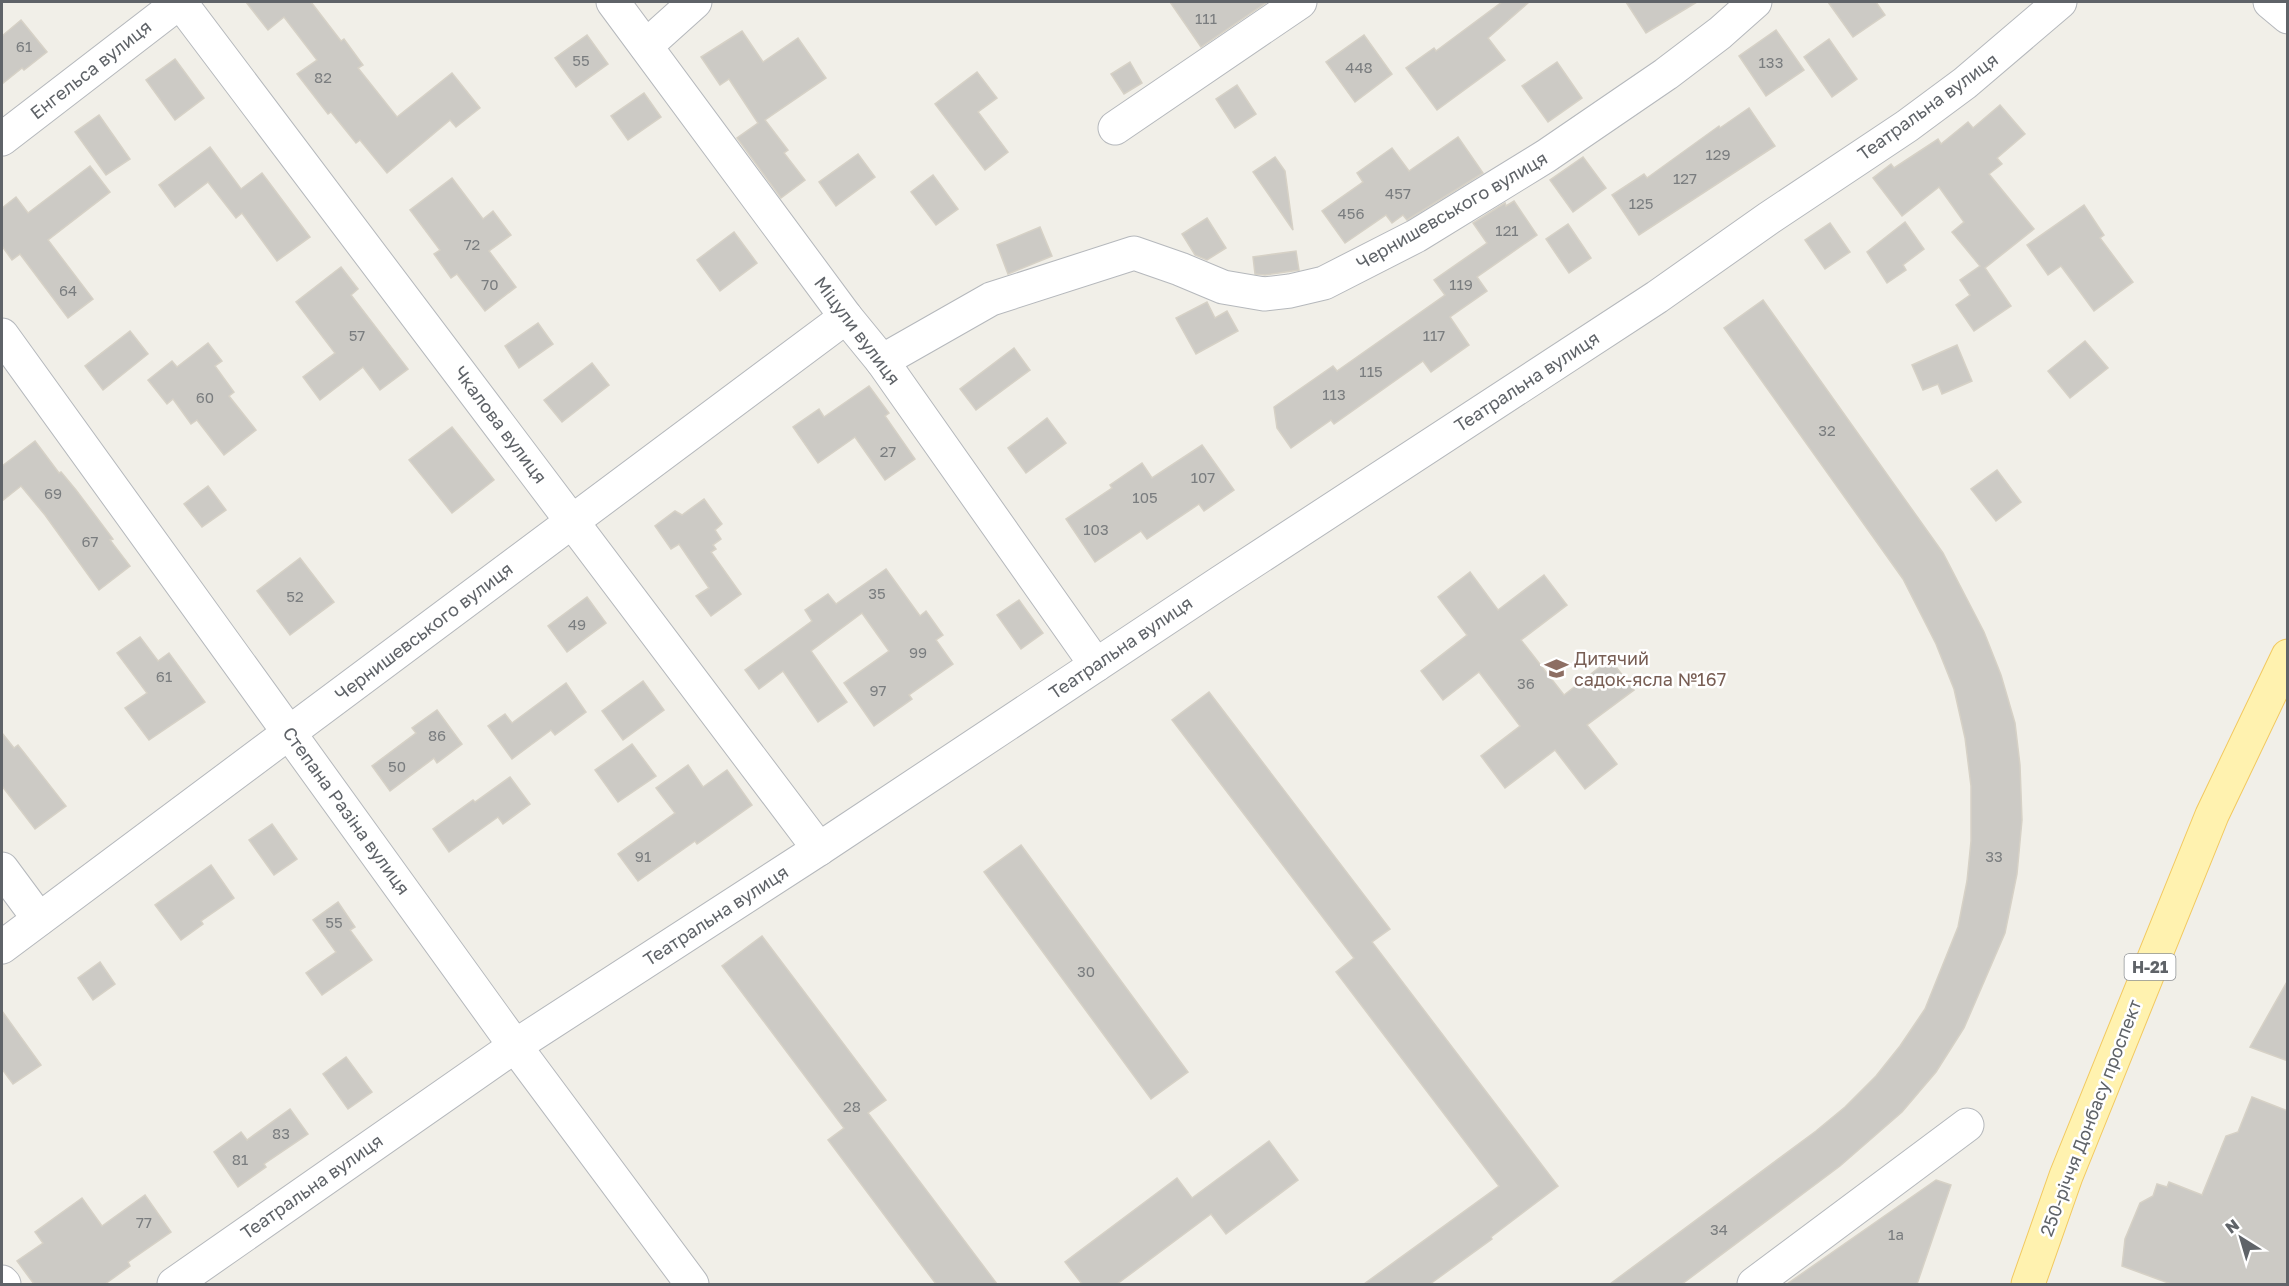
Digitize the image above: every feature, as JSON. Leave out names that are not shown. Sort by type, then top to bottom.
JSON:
[{"type":"main road","name":"250-річчя Донбасу проспект","points":[[2028,1284],[2066,1176],[2212,815],[2288,656]]},
{"type":"street","name":"Енгельса вулиця","points":[[2,139],[180,2]]},
{"type":"street","name":"Чкалова вулиця","points":[[180,2],[819,849]]},
{"type":"street","name":"Міцули вулиця","points":[[613,2],[846,317],[882,361],[1096,665]]},
{"type":"street","points":[[646,46],[695,2]]},
{"type":"street","points":[[1115,128],[1300,2]]},
{"type":"street","name":"Чернишевського вулиця","points":[[882,361],[991,298],[1134,254],[1180,269],[1223,287],[1264,294],[1324,283],[1416,236],[1546,156],[1666,74],[1720,33],[1755,2]]},
{"type":"street","name":"Театральна вулиця","points":[[174,1284],[514,1046],[819,849],[1657,297],[1769,218],[1907,126],[1974,76],[2061,2]]},
{"type":"street","points":[[2270,2],[2288,17]]},
{"type":"street","name":"Чернишевського вулиця","points":[[2,947],[846,317]]},
{"type":"street","name":"Степана Разіна вулиця","points":[[2,335],[514,1046],[692,1284]]},
{"type":"street","points":[[2,868],[39,919]]},
{"type":"street","points":[[1754,1284],[1968,1125]]},
{"type":"building","points":[[246,2],[311,2],[341,41],[344,39],[363,65],[358,68],[397,117],[452,73],[480,108],[456,127],[450,120],[387,173],[360,140],[356,143],[331,112],[328,114],[297,74],[317,60],[284,17],[268,30]]},
{"type":"building","points":[[1170,2],[1267,2],[1201,47]]},
{"type":"building","points":[[1502,2],[1529,2],[1488,38],[1505,60],[1437,110],[1406,68],[1434,48],[1436,51]]},
{"type":"building","points":[[1626,2],[1697,2],[1646,33]]},
{"type":"building","points":[[1828,2],[1876,2],[1885,15],[1853,37]]},
{"type":"building","points":[[21,20],[47,52],[2,84],[2,36]]},
{"type":"building","points":[[1776,30],[1804,70],[1766,96],[1739,56]]},
{"type":"building","points":[[742,31],[763,62],[798,38],[826,78],[765,120],[788,150],[784,153],[805,180],[781,198],[737,138],[758,123],[729,79],[720,85],[701,57]]},
{"type":"building","points":[[587,35],[608,64],[576,87],[555,58]]},
{"type":"building","points":[[1364,35],[1392,74],[1355,102],[1326,62]]},
{"type":"building","points":[[1829,39],[1857,79],[1832,97],[1804,57]]},
{"type":"building","points":[[175,59],[204,98],[175,120],[146,80]]},
{"type":"building","points":[[1130,62],[1142,83],[1124,94],[1111,74]]},
{"type":"building","points":[[1557,62],[1582,98],[1548,122],[1522,86]]},
{"type":"building","points":[[977,72],[997,98],[978,112],[1008,152],[985,170],[935,104]]},
{"type":"building","points":[[1237,85],[1256,114],[1235,128],[1216,99]]},
{"type":"building","points":[[644,93],[661,117],[628,140],[611,116]]},
{"type":"building","points":[[2000,105],[2025,134],[1997,158],[2002,164],[1989,174],[2034,229],[1985,268],[2011,306],[1974,331],[1956,305],[1970,295],[1960,280],[1980,266],[1952,232],[1964,222],[1939,187],[1902,216],[1873,178],[1891,164],[1894,168],[1938,139],[1941,144],[1968,122],[1973,128]]},
{"type":"building","points":[[1749,108],[1775,146],[1639,235],[1612,195],[1644,174],[1647,178],[1719,126],[1720,128]]},
{"type":"building","points":[[99,115],[130,159],[106,175],[75,132]]},
{"type":"building","points":[[1458,137],[1483,173],[1407,220],[1403,215],[1392,223],[1386,215],[1345,243],[1322,211],[1363,182],[1357,173],[1392,148],[1409,171]]},
{"type":"building","points":[[210,147],[241,189],[262,173],[310,237],[277,261],[242,213],[236,218],[208,182],[175,207],[159,185]]},
{"type":"building","points":[[858,154],[875,177],[836,206],[819,182]]},
{"type":"building","points":[[1275,157],[1285,171],[1293,230],[1253,172]]},
{"type":"building","points":[[1583,157],[1606,188],[1573,212],[1550,180]]},
{"type":"building","points":[[90,166],[110,192],[48,240],[93,299],[68,318],[20,254],[12,260],[2,246],[2,208],[16,197],[28,213]]},
{"type":"building","points":[[933,175],[958,209],[936,225],[911,192]]},
{"type":"building","points":[[452,178],[483,219],[493,211],[511,235],[489,251],[516,287],[485,311],[457,274],[451,278],[434,254],[440,250],[410,210]]},
{"type":"building","points":[[1514,201],[1537,235],[1477,277],[1487,291],[1450,317],[1469,345],[1431,372],[1423,361],[1334,424],[1331,420],[1291,448],[1277,428],[1274,407],[1333,366],[1337,371],[1445,295],[1434,280],[1487,243],[1473,223],[1505,203],[1506,206]]},
{"type":"building","points":[[2084,205],[2104,235],[2100,238],[2133,282],[2094,311],[2061,266],[2048,275],[2027,245]]},
{"type":"building","points":[[1207,218],[1226,248],[1207,260],[1195,255],[1182,234]]},
{"type":"building","points":[[1905,222],[1924,249],[1903,265],[1906,270],[1887,283],[1867,252]]},
{"type":"building","points":[[1830,223],[1850,252],[1825,269],[1805,240]]},
{"type":"building","points":[[1568,224],[1591,258],[1569,273],[1546,239]]},
{"type":"building","points":[[1040,227],[1052,256],[1008,274],[997,245]]},
{"type":"building","points":[[734,232],[757,263],[720,291],[697,260]]},
{"type":"building","points":[[1296,251],[1299,270],[1265,275],[1255,274],[1253,257]]},
{"type":"building","points":[[341,267],[358,289],[351,295],[408,369],[380,390],[363,367],[320,400],[303,377],[335,353],[296,302]]},
{"type":"building","points":[[1763,300],[1943,553],[1984,632],[2001,675],[2015,723],[2020,765],[2022,820],[2017,874],[2005,933],[1964,1028],[1936,1072],[1902,1112],[1840,1166],[1682,1284],[1610,1284],[1816,1131],[1845,1107],[1876,1076],[1925,1009],[1958,927],[1967,881],[1971,841],[1971,786],[1965,738],[1954,689],[1936,644],[1903,579],[1724,328]]},
{"type":"building","points":[[1207,302],[1215,318],[1227,311],[1238,331],[1196,354],[1176,318]]},
{"type":"building","points":[[538,323],[553,344],[519,368],[505,346]]},
{"type":"building","points":[[130,331],[148,354],[103,390],[85,366]]},
{"type":"building","points":[[2085,341],[2108,368],[2070,398],[2048,371]]},
{"type":"building","points":[[208,343],[222,361],[215,366],[234,392],[229,396],[256,430],[224,455],[197,420],[191,424],[173,399],[167,404],[148,380],[172,361],[177,367]]},
{"type":"building","points":[[1957,345],[1972,381],[1942,394],[1938,384],[1923,390],[1912,365]]},
{"type":"building","points":[[1014,348],[1030,370],[976,410],[960,389]]},
{"type":"building","points":[[592,363],[609,385],[562,422],[544,400]]},
{"type":"building","points":[[869,386],[889,413],[885,416],[915,459],[885,480],[855,437],[818,463],[793,427],[819,409],[824,417]]},
{"type":"building","points":[[1047,418],[1066,443],[1026,473],[1008,448]]},
{"type":"building","points":[[452,427],[494,480],[452,513],[409,460]]},
{"type":"building","points":[[35,441],[59,473],[61,472],[76,490],[130,566],[99,590],[45,515],[21,486],[2,501],[2,466]]},
{"type":"building","points":[[1202,445],[1234,490],[1204,511],[1199,504],[1147,539],[1141,531],[1095,562],[1066,519],[1112,488],[1110,485],[1142,463],[1152,478]]},
{"type":"building","points":[[1997,470],[2021,502],[1996,521],[1971,489]]},
{"type":"building","points":[[208,486],[226,510],[202,527],[184,504]]},
{"type":"building","points":[[704,499],[722,524],[715,530],[721,539],[713,545],[716,549],[711,552],[741,594],[711,616],[696,596],[709,588],[679,544],[671,549],[655,526],[675,511],[682,515]]},
{"type":"building","points":[[300,558],[334,602],[290,635],[257,591]]},
{"type":"building","points":[[886,569],[920,616],[926,611],[943,635],[936,640],[953,664],[909,695],[912,699],[874,726],[844,683],[889,651],[862,613],[811,651],[847,702],[818,722],[783,671],[759,689],[745,670],[812,621],[805,610],[828,594],[836,604]]},
{"type":"building","points":[[1470,572],[1498,610],[1544,575],[1567,605],[1521,640],[1564,695],[1610,659],[1634,690],[1587,725],[1617,764],[1585,789],[1555,750],[1505,788],[1481,756],[1520,726],[1479,672],[1443,700],[1421,671],[1467,635],[1438,597]]},
{"type":"building","points":[[587,597],[606,623],[567,652],[548,626]]},
{"type":"building","points":[[1019,600],[1043,633],[1021,649],[997,615]]},
{"type":"building","points":[[140,637],[158,661],[169,653],[205,702],[149,740],[125,708],[147,693],[117,653]]},
{"type":"building","points":[[643,681],[664,710],[623,740],[602,711]]},
{"type":"building","points":[[566,683],[586,712],[555,735],[551,730],[512,759],[488,726],[505,714],[512,723]]},
{"type":"building","points":[[1209,692],[1390,929],[1372,942],[1558,1186],[1491,1237],[1492,1239],[1430,1284],[1364,1284],[1499,1186],[1336,972],[1354,958],[1172,720]]},
{"type":"building","points":[[437,710],[462,744],[437,763],[434,758],[390,791],[372,766],[416,733],[412,728]]},
{"type":"building","points":[[2,733],[14,748],[18,745],[66,806],[35,829],[2,786]]},
{"type":"building","points":[[632,744],[656,776],[618,802],[595,770]]},
{"type":"building","points":[[688,765],[703,787],[727,770],[752,805],[697,844],[695,841],[638,881],[618,854],[675,813],[656,788]]},
{"type":"building","points":[[510,777],[530,804],[503,824],[498,817],[449,852],[433,829]]},
{"type":"building","points":[[272,824],[297,859],[274,875],[249,840]]},
{"type":"building","points":[[1021,845],[1188,1072],[1151,1099],[984,872]]},
{"type":"building","points":[[211,865],[234,898],[201,921],[203,924],[181,940],[155,905]]},
{"type":"building","points":[[338,902],[355,927],[350,930],[372,960],[322,995],[306,973],[336,952],[313,920]]},
{"type":"building","points":[[762,936],[886,1100],[868,1113],[997,1284],[936,1284],[828,1140],[844,1128],[722,966]]},
{"type":"building","points":[[100,962],[115,984],[93,1000],[78,978]]},
{"type":"building","points":[[2288,980],[2288,1061],[2250,1047]]},
{"type":"building","points":[[2,1011],[41,1065],[13,1084],[2,1069]]},
{"type":"building","points":[[346,1057],[372,1092],[348,1109],[323,1074]]},
{"type":"building","points":[[2252,1097],[2288,1111],[2288,1284],[2171,1284],[2122,1266],[2125,1239],[2140,1203],[2153,1196],[2157,1184],[2167,1187],[2169,1182],[2202,1195],[2226,1136],[2238,1132]]},
{"type":"building","points":[[290,1109],[308,1134],[264,1164],[266,1167],[238,1187],[214,1152],[241,1132],[247,1140]]},
{"type":"building","points":[[1269,1141],[1298,1180],[1226,1234],[1211,1214],[1117,1284],[1082,1284],[1065,1262],[1177,1178],[1192,1198]]},
{"type":"building","points":[[1936,1180],[1951,1185],[1917,1284],[1787,1284]]},
{"type":"building","points":[[145,1195],[171,1232],[128,1262],[130,1266],[105,1284],[34,1284],[17,1261],[43,1243],[35,1232],[82,1198],[102,1226]]},
{"type":"place","name":"Дитячий садок-ясла №167","points":[[1556,669]]}]
